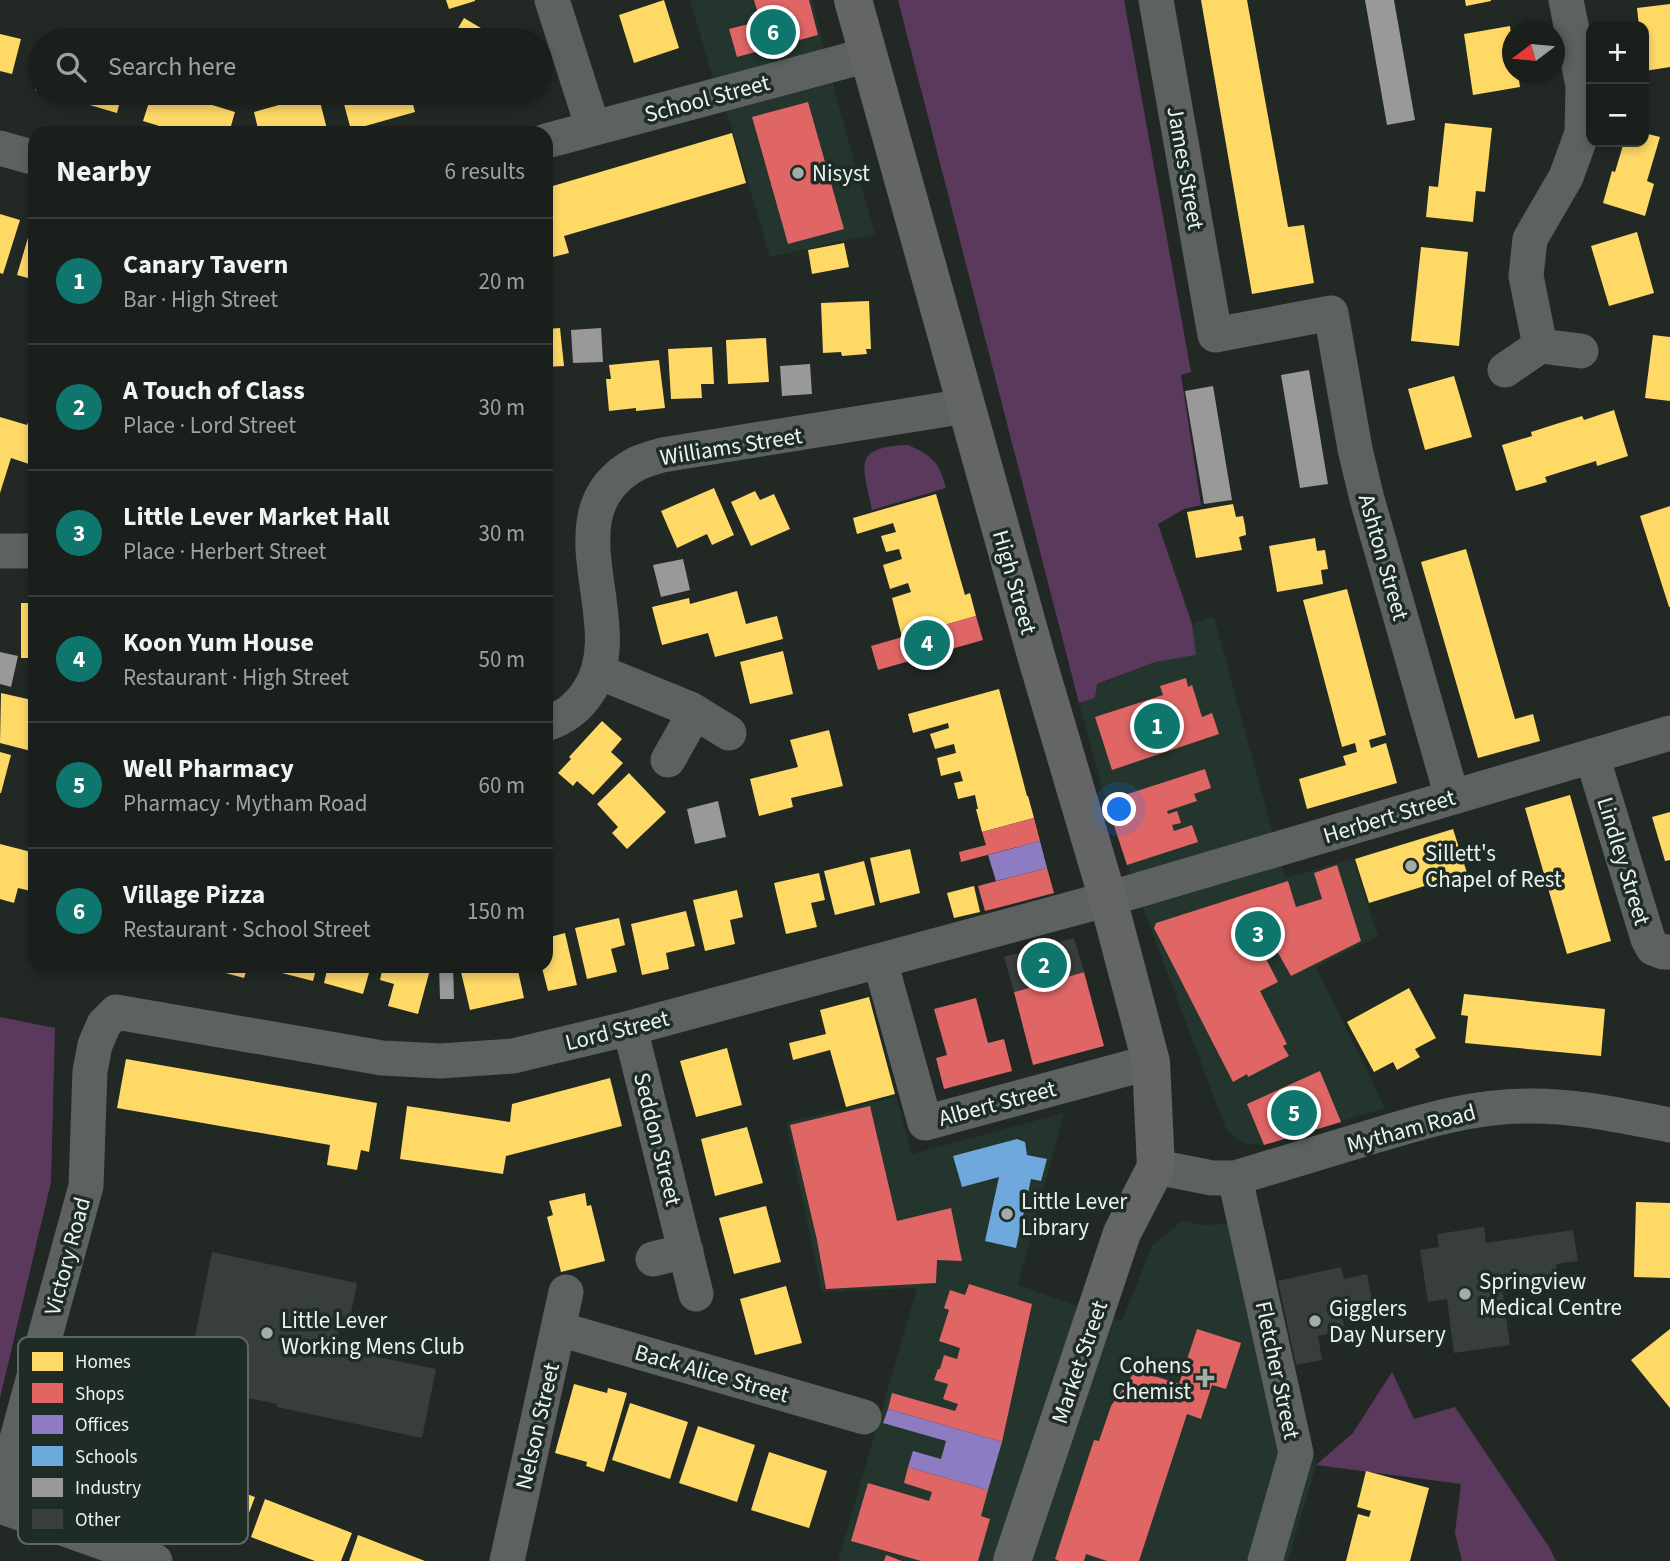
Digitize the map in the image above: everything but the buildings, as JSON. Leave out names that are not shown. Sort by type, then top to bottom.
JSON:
[{"type":"main road","name":"High Street","points":[[853,0],[1037,659],[1108,899],[1151,1062],[1156,1167]]},
{"type":"main road","name":"Market Street","points":[[1012,1561],[1122,1233],[1156,1167]]},
{"type":"street","points":[[552,0],[593,128]]},
{"type":"street","name":"James Street","points":[[1156,0],[1215,335],[1331,313]]},
{"type":"street","points":[[1540,346],[1526,276],[1530,239],[1566,177],[1582,133],[1583,86],[1566,0]]},
{"type":"street","name":"School Street","points":[[553,139],[868,55]]},
{"type":"street","points":[[0,148],[28,156]]},
{"type":"street","name":"Ashton Street","points":[[1331,313],[1355,449],[1367,499],[1452,797]]},
{"type":"street","points":[[1505,370],[1540,346],[1581,351]]},
{"type":"street","name":"Williams Street","points":[[553,721],[569,713],[582,701],[599,672],[604,640],[593,552],[593,531],[597,507],[607,489],[620,475],[638,463],[662,456],[966,407]]},
{"type":"street","points":[[0,551],[28,551]]},
{"type":"street","points":[[599,672],[695,712],[729,733]]},
{"type":"street","points":[[668,760],[695,712]]},
{"type":"street","name":"Herbert Street","points":[[1108,899],[1670,733]]},
{"type":"street","name":"Lindley Street","points":[[1592,756],[1648,939],[1653,948],[1670,952]]},
{"type":"street","name":"Lord Street","points":[[116,1012],[382,1058],[440,1061],[513,1056],[630,1028],[1108,899]]},
{"type":"street","name":"Albert Street","points":[[880,961],[925,1123],[1151,1062]]},
{"type":"street","name":"Victory Road","points":[[45,1337],[86,1186],[90,1071],[95,1045],[104,1024],[116,1012]]},
{"type":"street","name":"Seddon Street","points":[[630,1028],[670,1255],[696,1294]]},
{"type":"street","name":"Mytham Road","points":[[1156,1167],[1212,1178],[1235,1178],[1438,1117],[1525,1105],[1612,1113],[1670,1125]]},
{"type":"street","name":"Fletcher Street","points":[[1235,1178],[1296,1453],[1265,1561]]},
{"type":"street","name":"Nelson Street","points":[[507,1561],[566,1292]]},
{"type":"street","name":"Back Alice Street","points":[[559,1329],[864,1417]]},
{"type":"street","name":"Victory Road","points":[[0,1503],[18,1437]]},
{"type":"street","points":[[0,1503],[18,1510]]},
{"type":"street","points":[[110,1544],[155,1561]]},
{"type":"shaded area","points":[[690,0],[812,0],[875,234],[770,257],[732,127],[710,69]]},
{"type":"shaded area","points":[[898,0],[1124,0],[1191,372],[1181,375],[1201,505],[1184,509],[1158,524],[1192,624],[1196,655],[1155,662],[1097,684],[1095,698],[1079,703]]},
{"type":"shaded area","points":[[908,445],[934,461],[946,488],[872,510],[864,471],[865,462],[869,455],[877,450]]},
{"type":"shaded area","points":[[1214,617],[1285,878],[1353,859],[1378,936],[1316,967],[1385,1108],[1264,1145],[1247,1144],[1226,1129],[1127,865],[1079,703],[1095,698],[1097,685],[1155,662],[1195,655],[1192,624]]},
{"type":"shaded area","points":[[0,1017],[55,1028],[51,1182],[0,1398]]},
{"type":"shaded area","points":[[896,1096],[912,1154],[1064,1113],[1018,1285],[1122,1321],[1152,1246],[1182,1221],[1205,1225],[1262,1222],[1316,1465],[1288,1561],[838,1561],[917,1288],[822,1292],[786,1122]]},
{"type":"shaded area","points":[[1392,1372],[1414,1419],[1455,1407],[1556,1561],[1462,1561],[1455,1533],[1461,1484],[1316,1465],[1353,1433]]},
{"type":"place","name":"Village Pizza","points":[[773,32]]},
{"type":"place","name":"Nisyst","points":[[798,173]]},
{"type":"place","name":"Koon Yum House","points":[[927,643]]},
{"type":"place","name":"Canary Tavern","points":[[1157,726]]},
{"type":"place","name":"Sillett's Chapel of Rest","points":[[1411,866]]},
{"type":"place","name":"Little Lever Market Hall","points":[[1258,934]]},
{"type":"place","name":"A Touch of Class","points":[[1044,965]]},
{"type":"place","name":"Well Pharmacy","points":[[1294,1113]]},
{"type":"place","name":"Little Lever Library","points":[[1007,1214]]},
{"type":"place","name":"Springview Medical Centre","points":[[1465,1294]]},
{"type":"place","name":"Gigglers Day Nursery","points":[[1315,1321]]},
{"type":"place","name":"Little Lever Working Mens Club","points":[[267,1333]]},
{"type":"place","name":"Cohens Chemist","points":[[1205,1378]]}]
